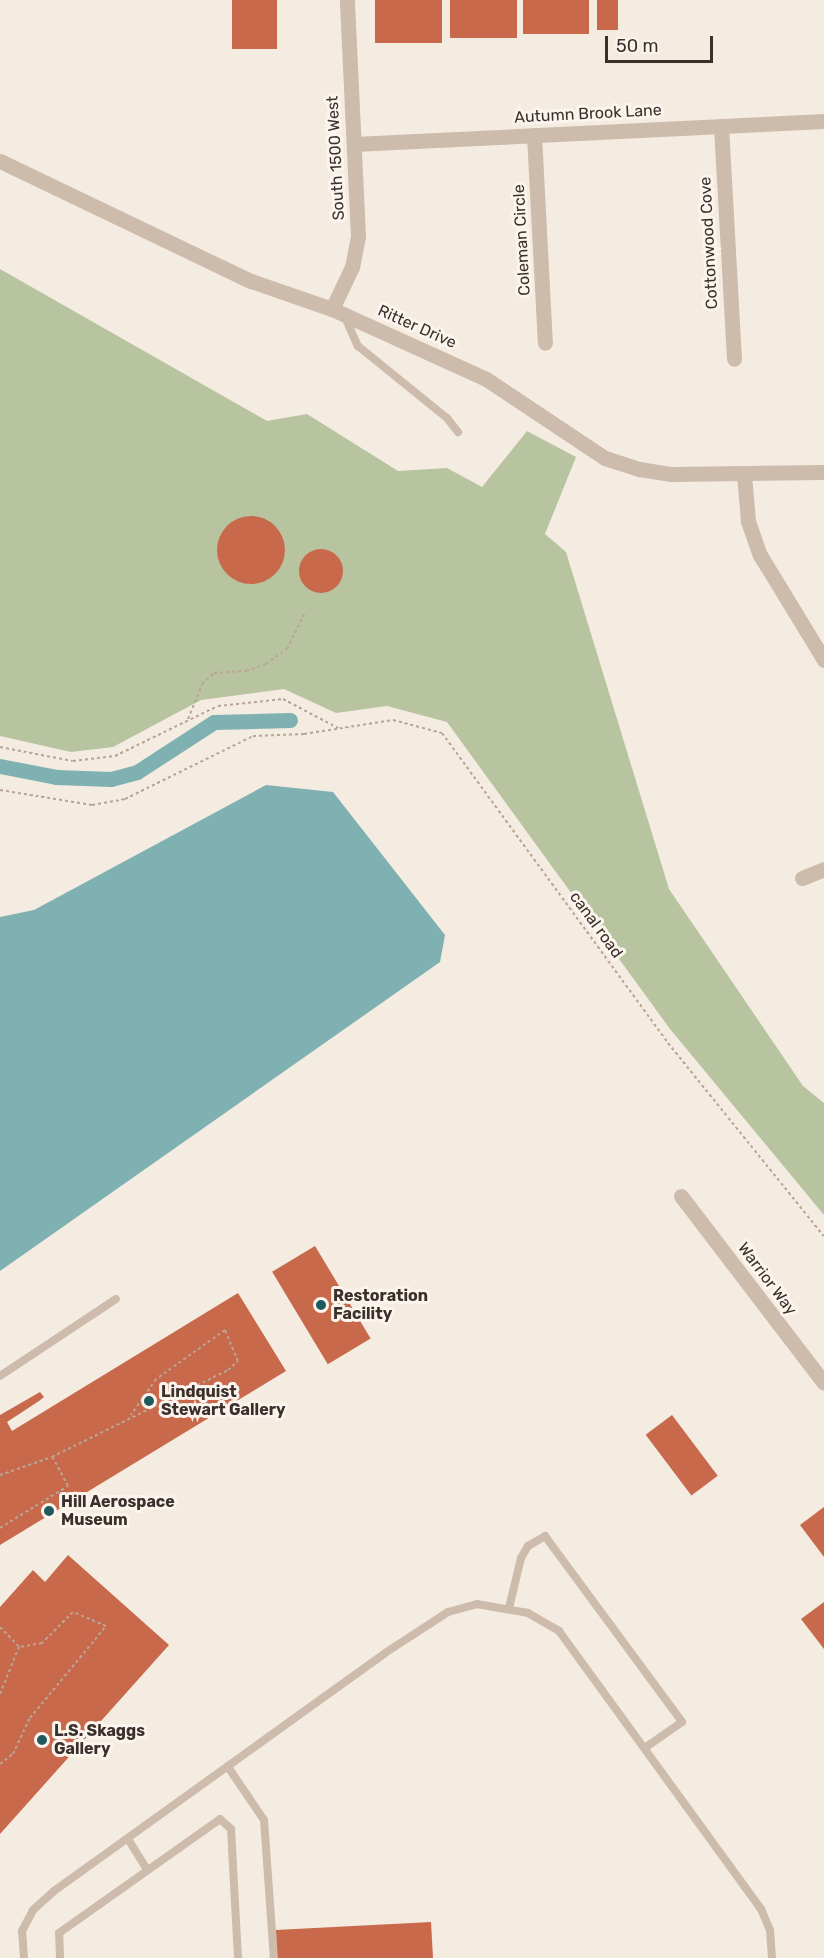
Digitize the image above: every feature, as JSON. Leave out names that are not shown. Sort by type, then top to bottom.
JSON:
[{"type":"street","name":"South 1500 West","points":[[338,312],[352,267],[358,236],[347,0]]},
{"type":"street","name":"Autumn Brook Lane","points":[[354,144],[824,122]]},
{"type":"street","name":"Cottonwood Cove","points":[[721,126],[734,359]]},
{"type":"street","name":"Coleman Circle","points":[[534,135],[545,342]]},
{"type":"street","name":"Ritter Drive","points":[[0,161],[251,280],[338,312],[486,379],[605,458],[661,472],[744,475],[824,472]]},
{"type":"street","points":[[744,475],[748,521],[760,555],[824,660]]},
{"type":"street","points":[[802,878],[824,869]]},
{"type":"street","name":"Warrior Way","points":[[681,1196],[824,1383]]},
{"type":"lane","points":[[338,312],[358,346],[447,418],[458,432]]},
{"type":"lane","points":[[0,1376],[116,1299]]},
{"type":"lane","points":[[509,1608],[521,1558],[528,1546],[545,1536],[682,1722],[646,1747]]},
{"type":"lane","points":[[24,1958],[22,1931],[33,1910],[385,1653],[448,1612],[477,1604],[509,1608],[559,1631],[646,1747],[761,1909],[770,1930],[772,1958]]},
{"type":"lane","points":[[228,1767],[264,1820],[274,1958]]},
{"type":"lane","points":[[60,1958],[59,1933],[220,1819],[231,1829],[238,1958]]},
{"type":"lane","points":[[128,1839],[147,1870]]},
{"type":"path","points":[[188,719],[202,684],[214,673],[246,671],[266,664],[286,649],[305,612]]},
{"type":"path","points":[[0,747],[73,761],[116,756],[218,706],[283,699],[338,728]]},
{"type":"path","name":"canal road","points":[[0,790],[92,806],[125,799],[253,736],[304,734],[393,720],[442,733],[668,1043],[824,1236]]},
{"type":"path","points":[[0,1475],[52,1457],[131,1415],[188,1392],[228,1370],[238,1361],[225,1330],[156,1378],[131,1415]]},
{"type":"path","points":[[0,1528],[68,1486],[52,1457]]},
{"type":"path","points":[[0,1764],[13,1754],[30,1718],[106,1626],[73,1612],[42,1643],[19,1647]]},
{"type":"path","points":[[0,1627],[19,1647]]},
{"type":"path","points":[[0,1694],[19,1647]]},
{"type":"green space","points":[[0,269],[267,421],[307,414],[398,471],[447,468],[482,487],[527,431],[576,457],[545,534],[566,552],[669,889],[803,1086],[824,1103],[824,1215],[670,1029],[447,722],[387,706],[336,713],[284,689],[201,700],[113,747],[71,752],[0,736]]},
{"type":"water","points":[[266,785],[333,792],[445,935],[440,962],[0,1271],[0,917],[34,910]]},
{"type":"building","points":[[232,0],[277,0],[277,49],[232,49]]},
{"type":"building","points":[[375,0],[442,0],[442,43],[375,43]]},
{"type":"building","points":[[450,0],[517,0],[517,38],[450,38]]},
{"type":"building","points":[[523,0],[589,0],[589,34],[523,34]]},
{"type":"building","points":[[597,0],[618,0],[618,30],[597,30]]},
{"type":"building","points":[[251,516],[264,519],[275,526],[282,537],[285,550],[282,563],[275,574],[264,581],[251,584],[238,581],[227,574],[220,563],[217,550],[220,537],[227,526],[238,519]]},
{"type":"building","points":[[321,549],[330,550],[337,555],[342,562],[342,580],[337,587],[330,592],[321,593],[312,592],[305,587],[300,580],[299,571],[300,562],[305,555],[312,550]]},
{"type":"building","name":"Restoration Facility","points":[[315,1246],[371,1339],[328,1364],[272,1272]]},
{"type":"building","name":"Lindquist Stewart Gallery","points":[[238,1293],[286,1371],[0,1545],[0,1415],[40,1392],[44,1397],[7,1422],[12,1431]]},
{"type":"building","points":[[672,1415],[718,1476],[691,1496],[646,1435]]},
{"type":"building","points":[[824,1507],[824,1557],[800,1525]]},
{"type":"building","name":"L.S. Skaggs Gallery","points":[[68,1555],[169,1645],[0,1834],[0,1607],[33,1570],[45,1582]]},
{"type":"building","points":[[824,1602],[824,1649],[801,1619]]},
{"type":"building","points":[[431,1922],[433,1958],[277,1958],[276,1930]]},
{"type":"waterway","points":[[0,766],[56,777],[111,779],[137,772],[214,722],[290,720]]},
{"type":"place","name":"Restoration Facility","points":[[321,1305]]},
{"type":"place","name":"Lindquist Stewart Gallery","points":[[149,1401]]},
{"type":"place","name":"Hill Aerospace Museum","points":[[49,1511]]},
{"type":"place","name":"L.S. Skaggs Gallery","points":[[42,1740]]}]
